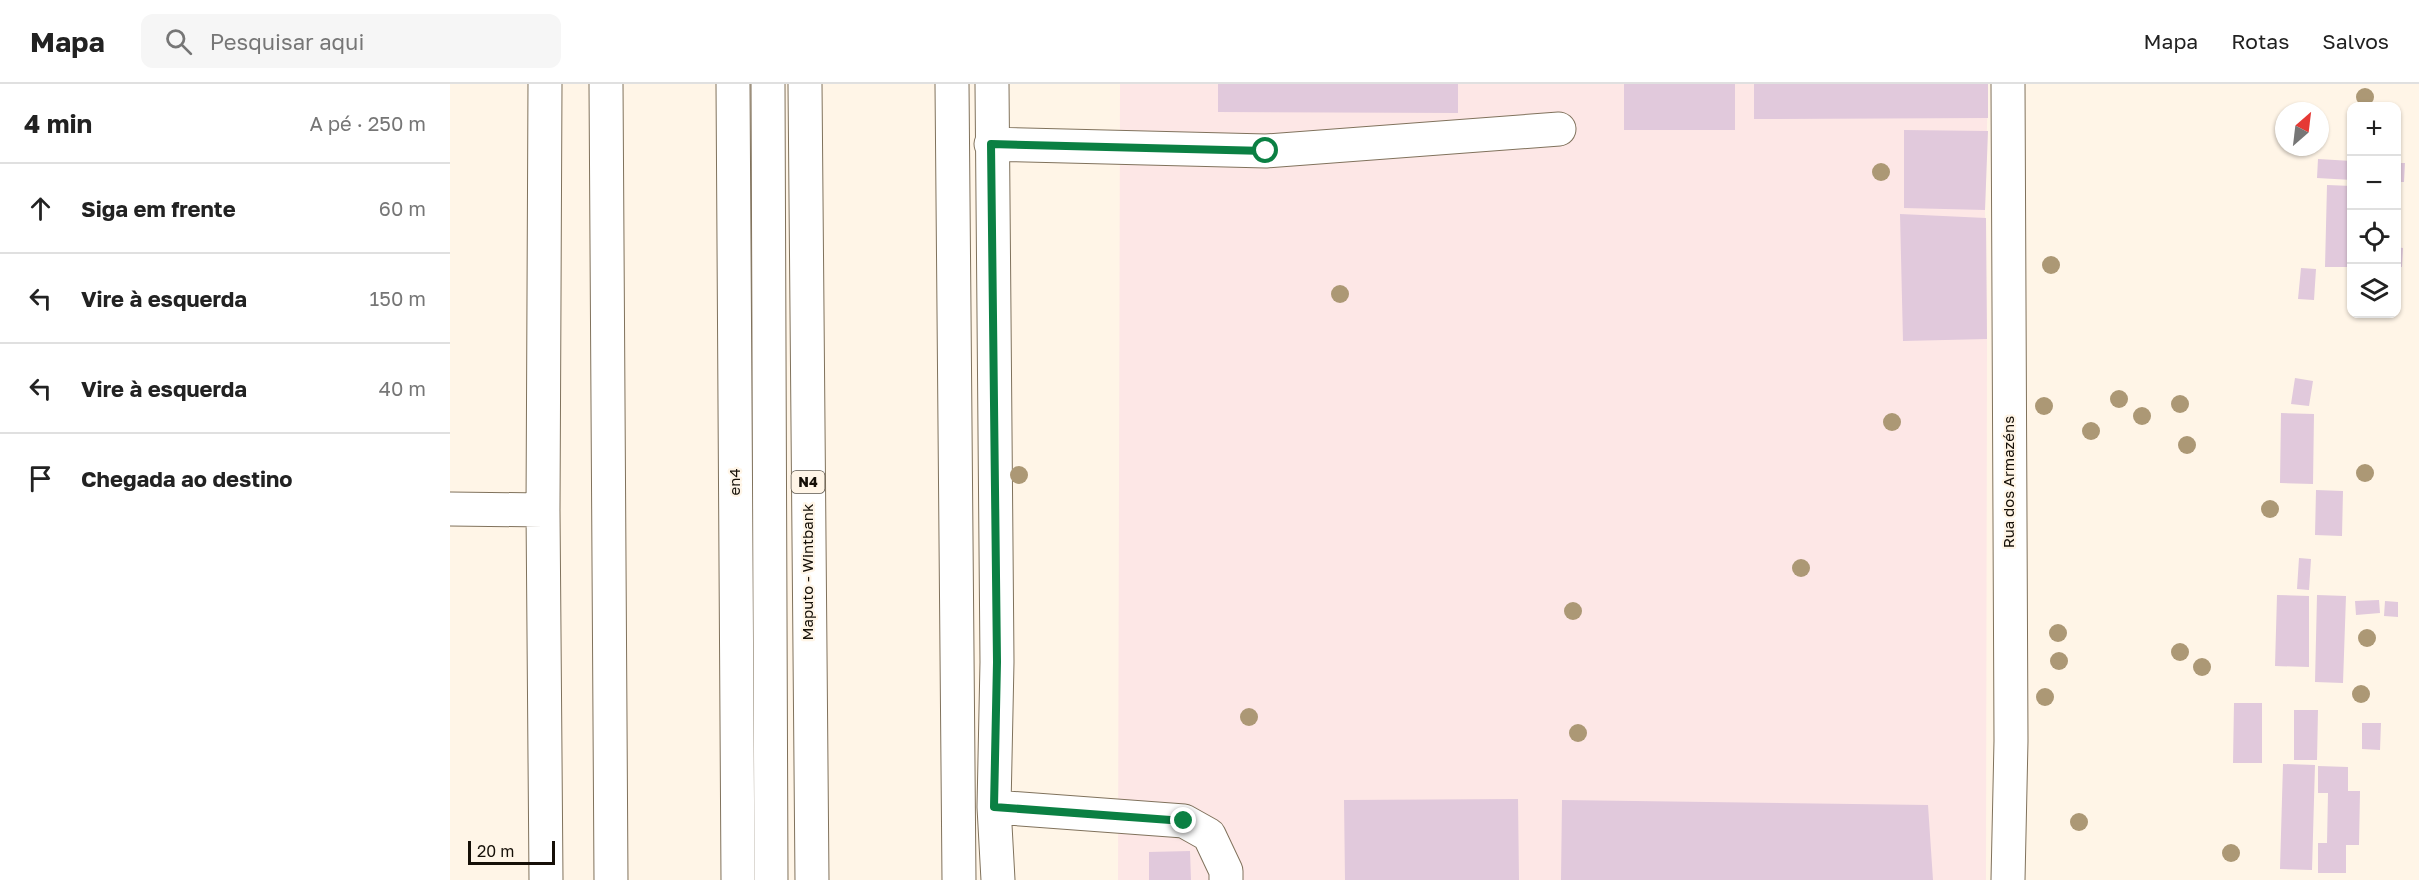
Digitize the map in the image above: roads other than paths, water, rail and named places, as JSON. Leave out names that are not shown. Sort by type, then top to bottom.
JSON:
[{"type":"main road","points":[[545,84],[543,510],[546,880]]},
{"type":"main road","points":[[606,84],[611,880]]},
{"type":"main road","name":"en4","points":[[733,84],[738,880]]},
{"type":"main road","points":[[768,84],[771,880]]},
{"type":"main road","name":"Maputo - Wintbank","points":[[805,84],[812,880]]},
{"type":"main road","points":[[952,84],[959,880]]},
{"type":"main road","points":[[992,84],[997,662],[994,807],[998,880]]},
{"type":"main road","name":"Rua dos Armazéns","points":[[2008,84],[2011,741],[2008,880]]},
{"type":"main road","points":[[991,144],[1266,151],[1559,129]]},
{"type":"main road","points":[[450,509],[543,510]]},
{"type":"main road","points":[[994,807],[1184,821],[1209,835],[1226,871],[1226,880]]}]
